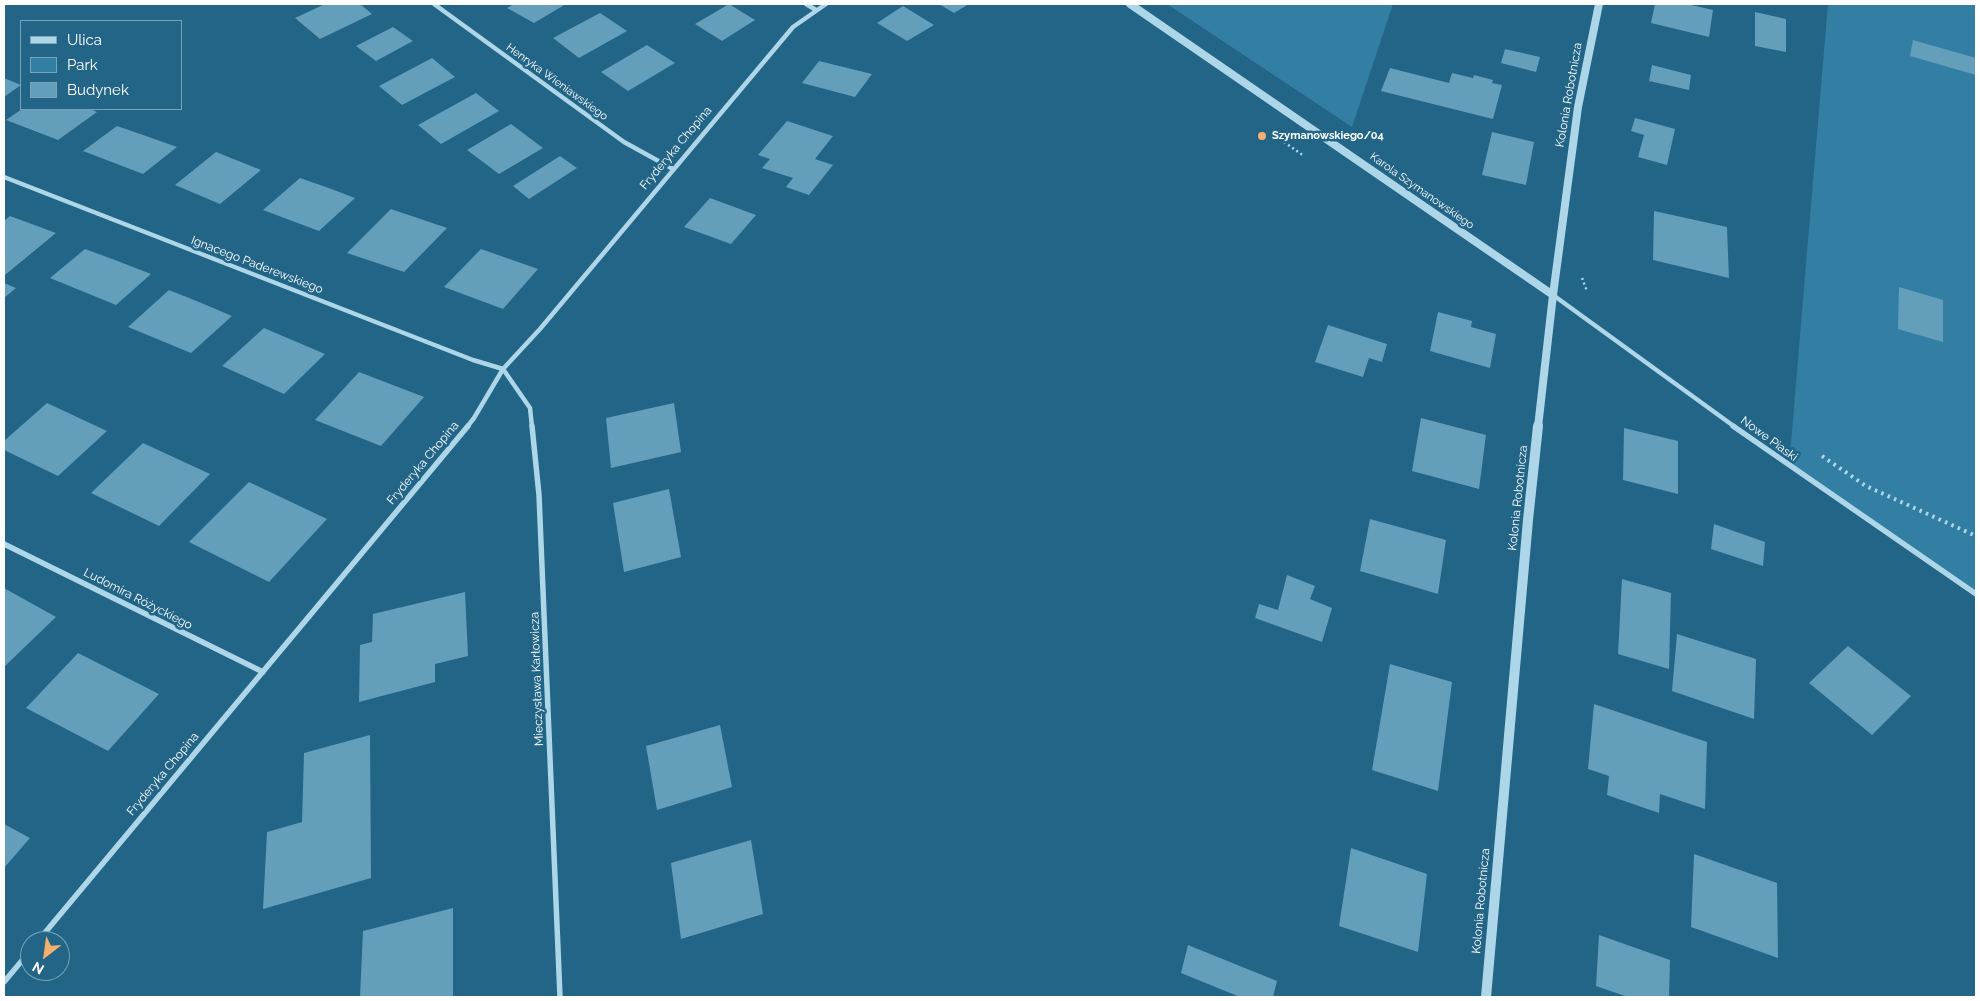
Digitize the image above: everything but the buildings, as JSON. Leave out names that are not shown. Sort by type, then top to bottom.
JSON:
[{"type":"street","name":"Henryka Wieniawskiego","points":[[434,4],[624,142],[673,169]]},
{"type":"street","points":[[806,4],[816,10]]},
{"type":"street","name":"Fryderyka Chopina","points":[[46,931],[474,418],[504,369],[540,329],[793,27],[826,4]]},
{"type":"street","name":"Karola Szymanowskiego","points":[[1130,4],[1553,295]]},
{"type":"street","name":"Kolonia Robotnicza","points":[[1486,997],[1528,520],[1553,295],[1578,107],[1599,4]]},
{"type":"street","name":"Ignacego Paderewskiego","points":[[4,177],[464,357],[504,369]]},
{"type":"street","name":"Nowe Piaski","points":[[1553,295],[1789,466],[1976,594]]},
{"type":"street","name":"Mieczysława Karłowicza","points":[[504,369],[530,408],[539,495],[560,997]]},
{"type":"street","name":"Ludomira Różyckiego","points":[[4,544],[263,672]]},
{"type":"street","points":[[4,982],[20,963]]},
{"type":"path","points":[[1582,273],[1582,281],[1588,294]]},
{"type":"path","points":[[1817,453],[1866,486],[1976,536]]},
{"type":"green space","points":[[1167,4],[1393,4],[1352,127]]},
{"type":"green space","points":[[1828,4],[1976,4],[1976,594],[1789,466]]},
{"type":"place","name":"Szymanowskiego/04","points":[[1262,136]]}]
